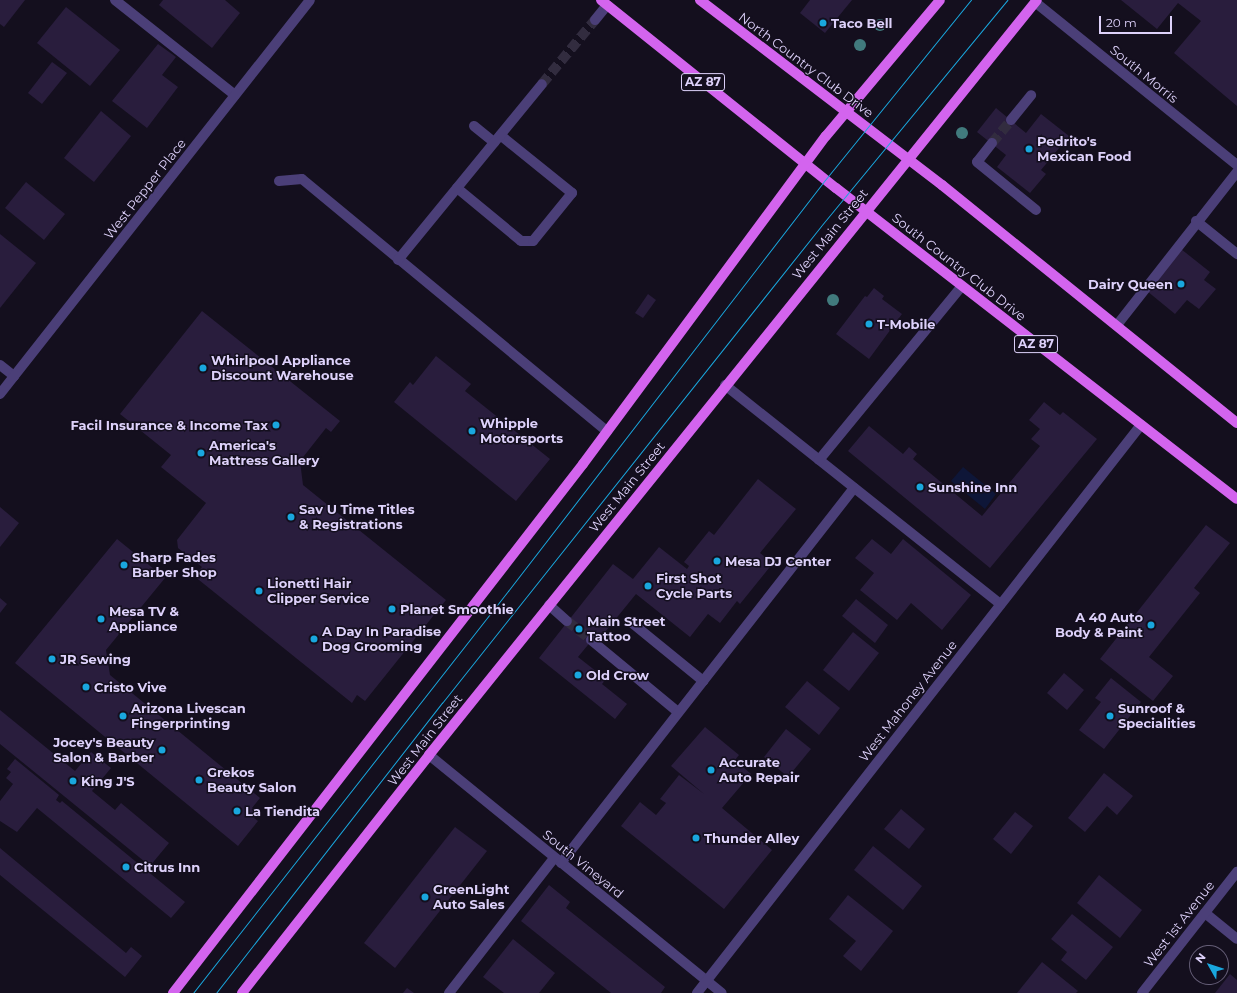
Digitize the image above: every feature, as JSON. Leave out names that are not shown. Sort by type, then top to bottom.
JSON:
[{"type":"main road","name":"North Country Club Drive","points":[[700,0],[907,158]]},
{"type":"main road","points":[[173,993],[607,431],[805,163],[940,0]]},
{"type":"main road","name":"West Main Street","points":[[242,993],[429,755],[865,210],[1036,1]]},
{"type":"main road","name":"AZ 87","points":[[604,2],[805,163]]},
{"type":"main road","points":[[907,158],[1117,324],[1237,423]]},
{"type":"main road","name":"South Country Club Drive","points":[[805,163],[1237,499]]},
{"type":"street","points":[[115,0],[235,95]]},
{"type":"street","name":"West Pepper Place","points":[[0,394],[310,0]]},
{"type":"street","name":"South Morris","points":[[1036,1],[1237,165]]},
{"type":"street","points":[[595,20],[604,2]]},
{"type":"street","points":[[398,260],[542,84]]},
{"type":"street","points":[[1011,120],[1031,95]]},
{"type":"street","points":[[457,188],[521,241],[533,241],[572,194],[497,139],[474,126]]},
{"type":"street","points":[[992,143],[977,162],[1036,210]]},
{"type":"street","points":[[1117,324],[1196,221],[1237,172]]},
{"type":"street","points":[[279,181],[302,179],[398,260],[607,431]]},
{"type":"street","points":[[1196,221],[1237,254]]},
{"type":"street","points":[[819,460],[962,286]]},
{"type":"street","points":[[0,365],[14,376]]},
{"type":"street","points":[[725,386],[1000,604]]},
{"type":"street","name":"West Mahoney Avenue","points":[[697,993],[1141,425]]},
{"type":"street","points":[[449,993],[703,681],[854,488]]},
{"type":"street","points":[[549,605],[567,621]]},
{"type":"street","points":[[632,623],[703,681]]},
{"type":"street","points":[[591,640],[678,712]]},
{"type":"street","name":"South Vineyard","points":[[429,755],[557,861],[722,993]]},
{"type":"street","name":"West 1st Avenue","points":[[1142,993],[1237,872]]},
{"type":"street","points":[[1205,913],[1237,939]]},
{"type":"water","points":[[963,467],[996,494],[985,509],[951,481]]},
{"type":"building","points":[[0,0],[25,0],[4,27],[0,24]]},
{"type":"building","points":[[163,0],[225,0],[240,13],[212,48],[159,5]]},
{"type":"building","name":"Taco Bell","points":[[810,0],[852,0],[825,33],[800,13]]},
{"type":"building","points":[[1121,0],[1237,0],[1237,106],[1174,53],[1201,21],[1178,3],[1157,29]]},
{"type":"building","points":[[66,7],[120,50],[90,86],[37,43]]},
{"type":"building","points":[[158,44],[176,57],[162,75],[178,87],[147,128],[112,101]]},
{"type":"building","points":[[52,62],[67,73],[42,104],[28,93]]},
{"type":"building","name":"Pedrito's Mexican Food","points":[[996,108],[1026,133],[1041,114],[1069,136],[1041,170],[1046,174],[1030,193],[997,167],[1006,155],[977,132]]},
{"type":"building","points":[[101,111],[131,136],[94,182],[64,158]]},
{"type":"building","points":[[26,182],[65,214],[44,240],[5,208]]},
{"type":"building","points":[[0,234],[36,263],[0,308]]},
{"type":"building","name":"Dairy Queen","points":[[1181,249],[1210,272],[1204,280],[1216,289],[1199,309],[1187,300],[1175,314],[1147,291]]},
{"type":"building","name":"T-Mobile","points":[[874,288],[884,296],[882,299],[902,314],[869,359],[836,334],[865,296],[867,297]]},
{"type":"building","points":[[648,294],[656,300],[643,318],[635,313]]},
{"type":"building","points":[[202,311],[340,421],[331,432],[326,428],[300,461],[303,485],[446,600],[365,701],[357,695],[352,703],[194,576],[202,567],[178,548],[177,540],[206,503],[161,467],[171,455],[120,414]]},
{"type":"building","name":"Whipple Motorsports","points":[[436,356],[471,384],[465,391],[550,459],[516,501],[394,402],[410,382],[413,385]]},
{"type":"building","name":"Sunshine Inn","points":[[1044,402],[1060,415],[1063,412],[1097,439],[990,568],[848,451],[869,426],[903,454],[909,447],[917,454],[913,459],[982,516],[1040,446],[1031,439],[1040,429],[1029,420]]},
{"type":"building","points":[[758,479],[796,509],[760,553],[773,563],[740,604],[737,601],[720,623],[708,614],[690,637],[636,594],[601,637],[597,634],[578,657],[606,679],[602,684],[627,704],[615,719],[539,658],[613,564],[633,579],[659,547],[687,569],[689,566],[684,562],[709,531],[714,535]]},
{"type":"building","points":[[0,507],[19,523],[0,547]]},
{"type":"building","name":"A 40 Auto Body & Paint","points":[[1206,525],[1230,543],[1194,588],[1200,593],[1149,657],[1173,676],[1153,701],[1100,659]]},
{"type":"building","points":[[117,539],[165,578],[106,650],[110,675],[260,798],[252,808],[258,813],[254,818],[258,821],[238,846],[15,663]]},
{"type":"building","points":[[872,539],[891,554],[903,539],[971,595],[942,630],[911,603],[897,620],[860,590],[874,573],[855,558]]},
{"type":"building","points":[[0,598],[7,604],[0,613]]},
{"type":"building","points":[[856,599],[888,625],[875,643],[842,616]]},
{"type":"building","points":[[853,632],[879,653],[849,691],[823,670]]},
{"type":"building","points":[[1064,673],[1084,690],[1067,710],[1047,693]]},
{"type":"building","name":"Sunroof & Specialities","points":[[1111,678],[1141,702],[1104,749],[1079,730],[1101,702],[1095,698]]},
{"type":"building","points":[[807,681],[840,708],[819,735],[785,707]]},
{"type":"building","name":"King J'S","points":[[0,710],[75,771],[91,752],[111,768],[92,791],[115,810],[121,803],[169,843],[150,866],[0,744]]},
{"type":"building","name":"Thunder Alley","points":[[705,727],[739,755],[735,760],[751,774],[722,808],[772,850],[724,909],[621,826],[640,802],[656,815],[666,803],[660,799],[679,775],[704,794],[671,766]]},
{"type":"building","points":[[786,729],[811,749],[788,777],[764,757]]},
{"type":"building","name":"Citrus Inn","points":[[15,759],[59,795],[56,800],[60,803],[62,801],[185,902],[171,918],[37,808],[17,832],[0,821],[0,801],[13,784],[6,778],[11,772],[7,769]]},
{"type":"building","points":[[1104,773],[1133,796],[1117,815],[1107,806],[1085,832],[1068,818]]},
{"type":"building","points":[[901,809],[925,829],[909,849],[884,829]]},
{"type":"building","points":[[1015,812],[1033,826],[1011,854],[993,839]]},
{"type":"building","name":"GreenLight Auto Sales","points":[[455,827],[487,851],[395,968],[364,943]]},
{"type":"building","points":[[873,846],[922,886],[903,910],[854,870]]},
{"type":"building","points":[[0,848],[126,953],[131,947],[142,956],[125,977],[0,875]]},
{"type":"building","points":[[1099,875],[1142,910],[1120,938],[1077,903]]},
{"type":"building","points":[[549,885],[570,902],[566,908],[665,987],[661,993],[611,993],[521,921]]},
{"type":"building","points":[[848,895],[893,931],[861,971],[843,956],[856,941],[829,919]]},
{"type":"building","points":[[1072,914],[1113,947],[1086,980],[1061,960],[1067,952],[1051,939]]},
{"type":"building","points":[[513,939],[555,973],[539,993],[504,993],[483,977]]},
{"type":"building","points":[[1042,962],[1078,991],[1076,993],[1017,993]]},
{"type":"building","points":[[1230,974],[1237,980],[1237,993],[1215,993],[1221,985],[1229,985]]},
{"type":"building","points":[[407,988],[414,993],[403,993]]},
{"type":"tunnel","points":[[542,84],[595,20]]},
{"type":"tunnel","points":[[992,143],[1011,120]]},
{"type":"tunnel","points":[[567,621],[591,640]]},
{"type":"tram line","points":[[193,993],[508,591],[825,180],[971,0]]},
{"type":"tram line","points":[[216,993],[442,703],[821,226],[1007,0]]},
{"type":"place","name":"Taco Bell","points":[[823,23]]},
{"type":"place","name":"Pedrito's Mexican Food","points":[[1029,149]]},
{"type":"place","name":"Dairy Queen","points":[[1181,284]]},
{"type":"place","name":"T-Mobile","points":[[869,324]]},
{"type":"place","name":"Whirlpool Appliance Discount Warehouse","points":[[203,368]]},
{"type":"place","name":"Facil Insurance & Income Tax","points":[[276,425]]},
{"type":"place","name":"Whipple Motorsports","points":[[472,431]]},
{"type":"place","name":"America's Mattress Gallery","points":[[201,453]]},
{"type":"place","name":"Sunshine Inn","points":[[920,487]]},
{"type":"place","name":"Sav U Time Titles & Registrations","points":[[291,517]]},
{"type":"place","name":"Mesa DJ Center","points":[[717,561]]},
{"type":"place","name":"Sharp Fades Barber Shop","points":[[124,565]]},
{"type":"place","name":"First Shot Cycle Parts","points":[[648,586]]},
{"type":"place","name":"Lionetti Hair Clipper Service","points":[[259,591]]},
{"type":"place","name":"Planet Smoothie","points":[[392,609]]},
{"type":"place","name":"Mesa TV & Appliance","points":[[101,619]]},
{"type":"place","name":"A 40 Auto Body & Paint","points":[[1151,625]]},
{"type":"place","name":"Main Street Tattoo","points":[[579,629]]},
{"type":"place","name":"A Day In Paradise Dog Grooming","points":[[314,639]]},
{"type":"place","name":"JR Sewing","points":[[52,659]]},
{"type":"place","name":"Old Crow","points":[[578,675]]},
{"type":"place","name":"Cristo Vive","points":[[86,687]]},
{"type":"place","name":"Arizona Livescan Fingerprinting","points":[[123,716]]},
{"type":"place","name":"Sunroof & Specialities","points":[[1110,716]]},
{"type":"place","name":"Jocey's Beauty Salon & Barber","points":[[162,750]]},
{"type":"place","name":"Accurate Auto Repair","points":[[711,770]]},
{"type":"place","name":"Grekos Beauty Salon","points":[[199,780]]},
{"type":"place","name":"King J'S","points":[[73,781]]},
{"type":"place","name":"La Tiendita","points":[[237,811]]},
{"type":"place","name":"Thunder Alley","points":[[696,838]]},
{"type":"place","name":"Citrus Inn","points":[[126,867]]},
{"type":"place","name":"GreenLight Auto Sales","points":[[425,897]]}]
